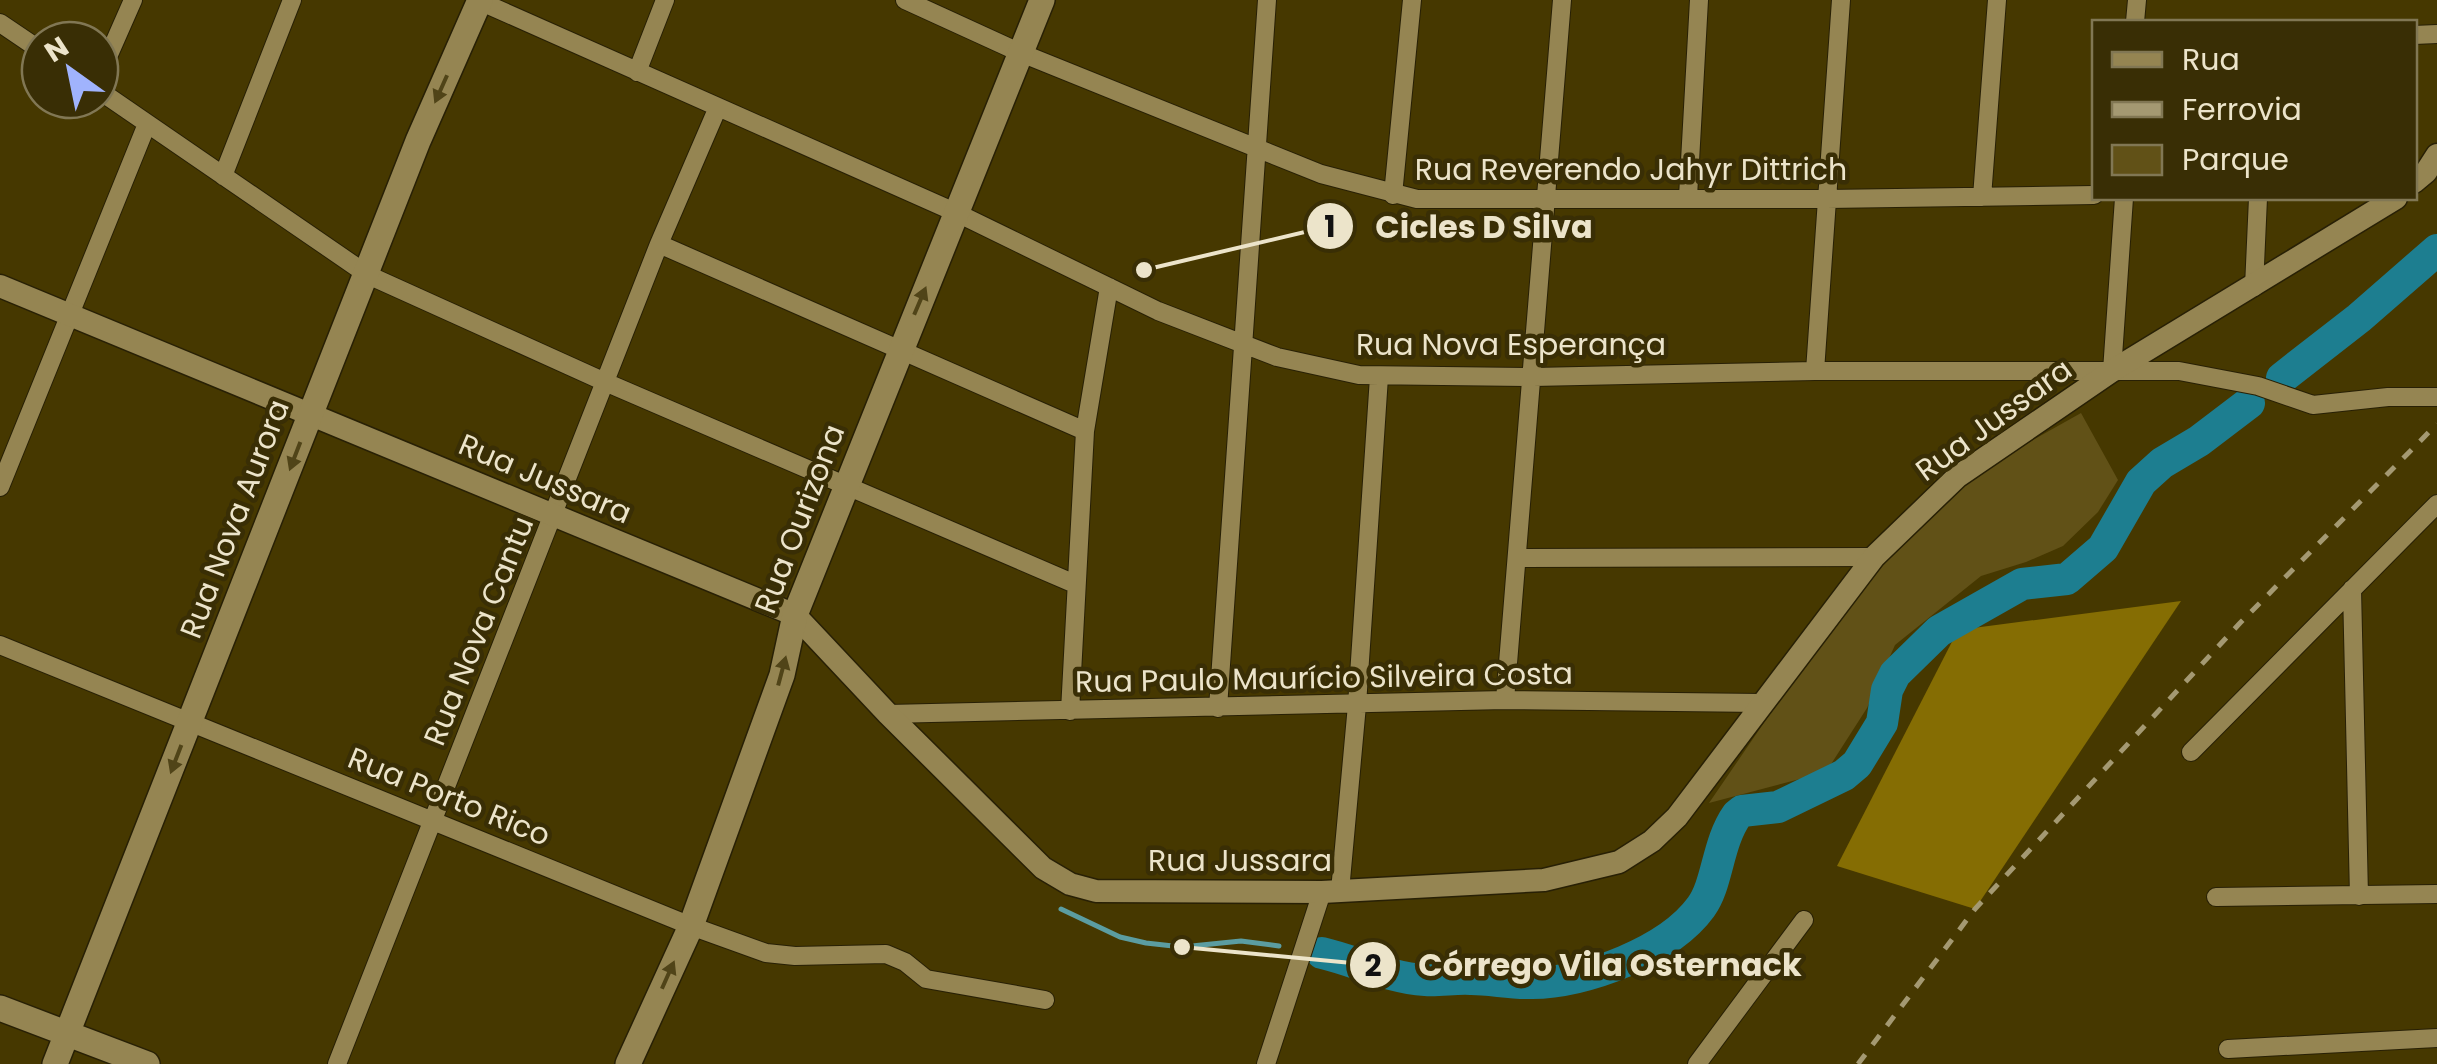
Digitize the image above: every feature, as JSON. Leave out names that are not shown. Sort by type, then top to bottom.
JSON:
[{"type":"main road","name":"Rua Nova Aurora","points":[[55,1064],[418,140],[479,0]]},
{"type":"main road","name":"Rua Ourizona","points":[[628,1064],[690,926],[782,675],[796,615],[1042,0]]},
{"type":"main road","points":[[0,1008],[148,1064]]},
{"type":"street","points":[[120,28],[132,0]]},
{"type":"street","points":[[223,176],[292,0]]},
{"type":"street","name":"Rua Nova Esperança","points":[[479,0],[957,213],[1158,310],[1277,357],[1380,376],[2112,370],[2198,374],[2258,386],[2313,405],[2388,397],[2437,397]]},
{"type":"street","points":[[638,72],[665,0]]},
{"type":"street","name":"Rua Reverendo Jahyr Dittrich","points":[[905,0],[1021,53],[1321,174],[1417,199],[2092,196]]},
{"type":"street","points":[[1218,708],[1267,0]]},
{"type":"street","points":[[1393,195],[1412,0]]},
{"type":"street","points":[[1506,700],[1562,0]]},
{"type":"street","points":[[1688,197],[1699,0]]},
{"type":"street","points":[[1815,371],[1841,0]]},
{"type":"street","points":[[1982,197],[1997,0]]},
{"type":"street","points":[[120,106],[368,275],[605,382],[1075,584]]},
{"type":"street","name":"Rua Nova Cantu","points":[[337,1064],[659,244],[718,106]]},
{"type":"street","points":[[0,487],[147,124]]},
{"type":"street","points":[[2417,180],[2437,155]]},
{"type":"street","points":[[2112,370],[2124,200]]},
{"type":"street","points":[[2254,287],[2258,200]]},
{"type":"street","name":"Rua Jussara","points":[[0,286],[796,615],[888,714],[1042,868],[1070,884],[1096,890],[1330,892],[1544,880],[1619,862],[1652,841],[1677,817],[1874,557],[1957,476],[2112,370],[2393,200]]},
{"type":"street","points":[[659,244],[1085,431]]},
{"type":"street","points":[[1070,710],[1085,431],[1110,287]]},
{"type":"street","points":[[1266,1064],[1330,892],[1357,705],[1380,376]]},
{"type":"street","points":[[2191,752],[2437,504]]},
{"type":"street","points":[[1518,558],[1874,557]]},
{"type":"street","points":[[2352,589],[2359,896]]},
{"type":"street","name":"Rua Porto Rico","points":[[0,645],[690,926],[766,952],[795,956],[886,954],[905,962],[926,979],[1045,1000]]},
{"type":"street","name":"Rua Paulo Maurício Silveira Costa","points":[[888,714],[1506,700],[1761,703]]},
{"type":"street","points":[[2216,897],[2437,894]]},
{"type":"street","points":[[1697,1064],[1804,920]]},
{"type":"street","points":[[2228,1049],[2437,1038]]},
{"type":"green space","points":[[2081,413],[2118,480],[2098,512],[2063,546],[1981,576],[1895,645],[1867,708],[1826,772],[1709,803],[1822,638],[1897,549],[1978,471]]},
{"type":"shaded area","points":[[2181,601],[1975,909],[1837,866],[1958,630]]},
{"type":"waterway","points":[[2282,378],[2437,250]]},
{"type":"waterway","points":[[1322,953],[1412,979],[1553,982],[1624,962],[1669,937],[1687,923],[1707,898],[1725,838],[1737,815],[1778,807],[1844,775],[1857,764],[1882,723],[1887,690],[1895,674],[1939,631],[2022,584],[2067,579],[2103,548],[2141,482],[2249,403]]},
{"type":"waterway","points":[[1061,909],[1120,937],[1146,943],[1182,947],[1241,941],[1279,946]]},
{"type":"railway","points":[[1858,1064],[1975,909],[2240,623],[2437,424]]},
{"type":"place","name":"Cicles D Silva","points":[[1144,270]]},
{"type":"place","name":"Córrego Vila Osternack","points":[[1182,947]]}]
